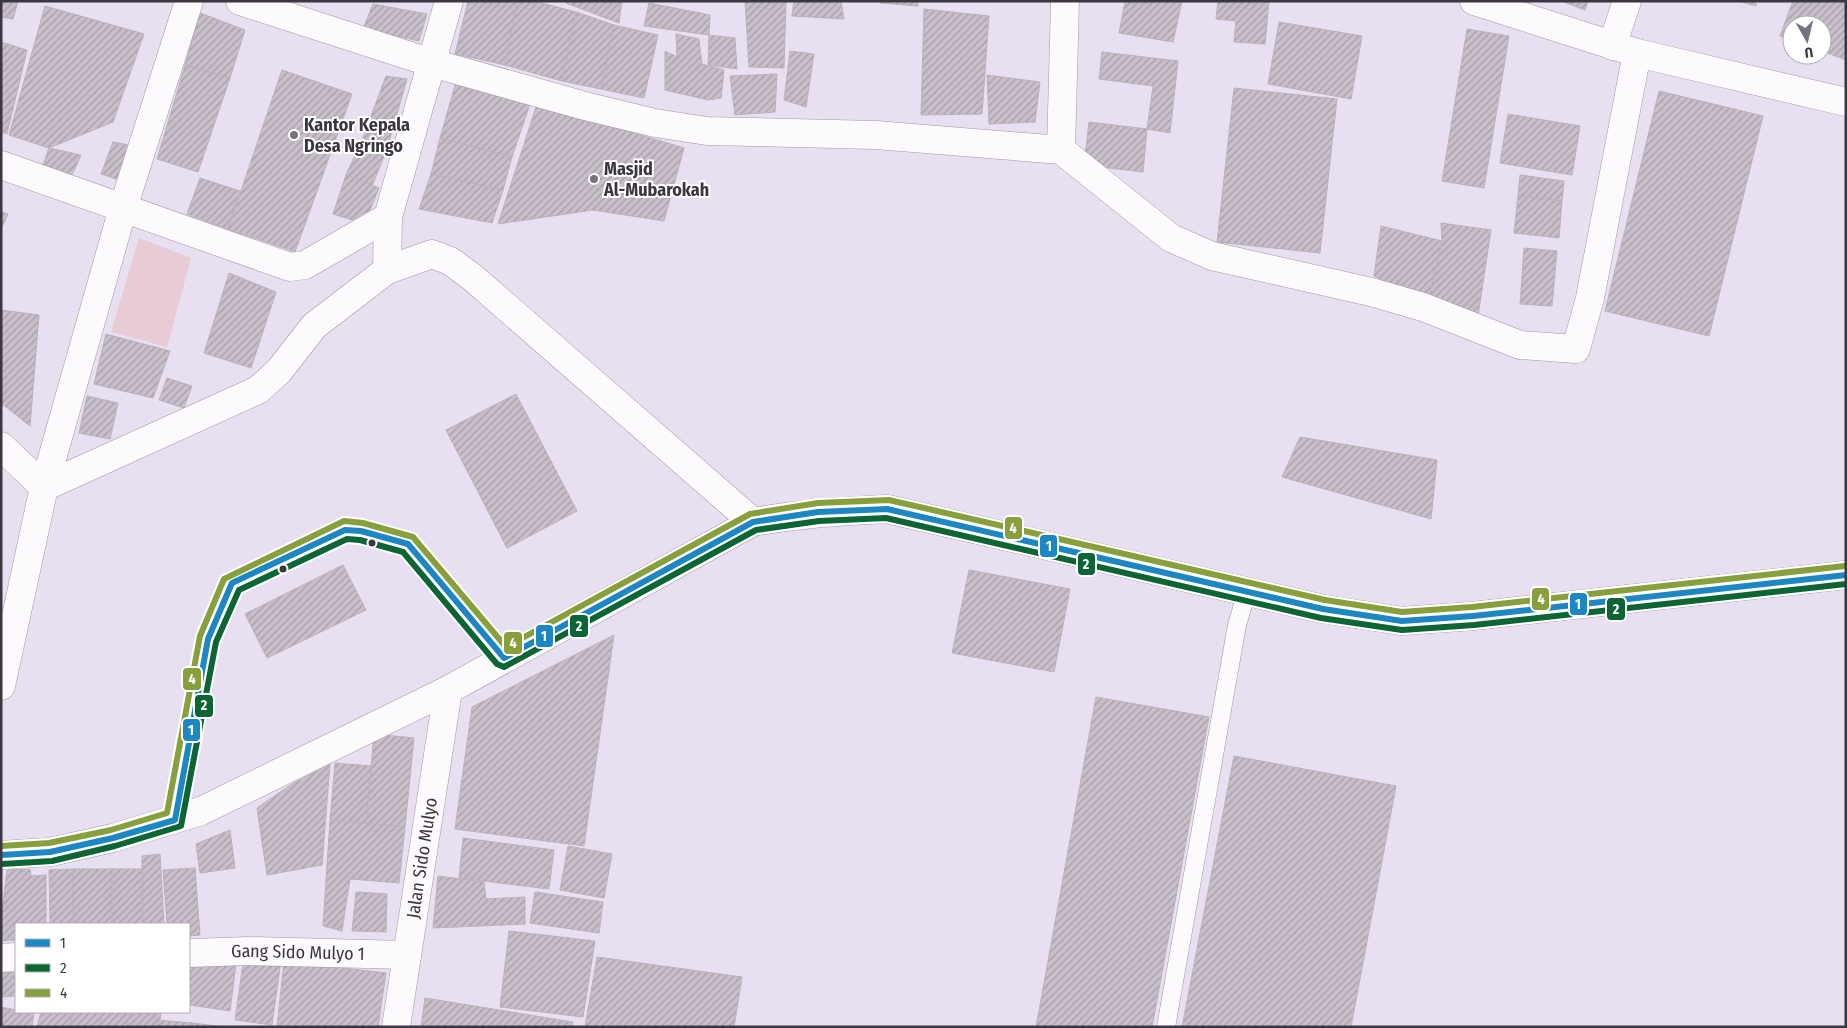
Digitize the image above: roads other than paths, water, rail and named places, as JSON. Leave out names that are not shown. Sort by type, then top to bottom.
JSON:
[{"type":"street","points":[[1,686],[44,487],[123,208],[189,1]]},
{"type":"street","points":[[240,1],[432,63],[585,106],[656,123],[707,131],[876,135],[1061,150],[1171,238],[1196,250],[1212,256],[1371,292],[1406,302],[1520,346],[1576,349],[1590,298],[1625,49],[1627,1]]},
{"type":"street","points":[[387,270],[388,217],[449,1]]},
{"type":"street","points":[[1061,150],[1065,1]]},
{"type":"street","points":[[1474,1],[1625,49],[1846,102]]},
{"type":"street","points":[[1,165],[290,267],[305,265],[388,217]]},
{"type":"street","points":[[44,487],[258,390],[279,371],[314,326],[387,270],[432,254],[450,261],[472,277],[753,522]]},
{"type":"street","points":[[1,446],[44,487]]},
{"type":"street","points":[[1,855],[50,852],[113,838],[201,811],[448,690],[753,522],[818,512],[887,509],[1323,609],[1402,621],[1483,615],[1846,575]]},
{"type":"street","name":"Jalan Sido Mulyo","points":[[396,1027],[448,690]]},
{"type":"street","name":"Gang Sido Mulyo 1","points":[[190,953],[249,951],[407,955]]},
{"type":"street","points":[[1,958],[15,957]]},
{"type":"lane","points":[[174,820],[208,639],[232,583],[345,530],[361,531],[408,544],[504,658]]},
{"type":"lane","points":[[1166,1027],[1237,626],[1247,592]]},
{"type":"place","name":"Kantor Kepala Desa Ngringo","points":[[294,135]]},
{"type":"place","name":"Masjid Al-Mubarokah","points":[[594,179]]}]
